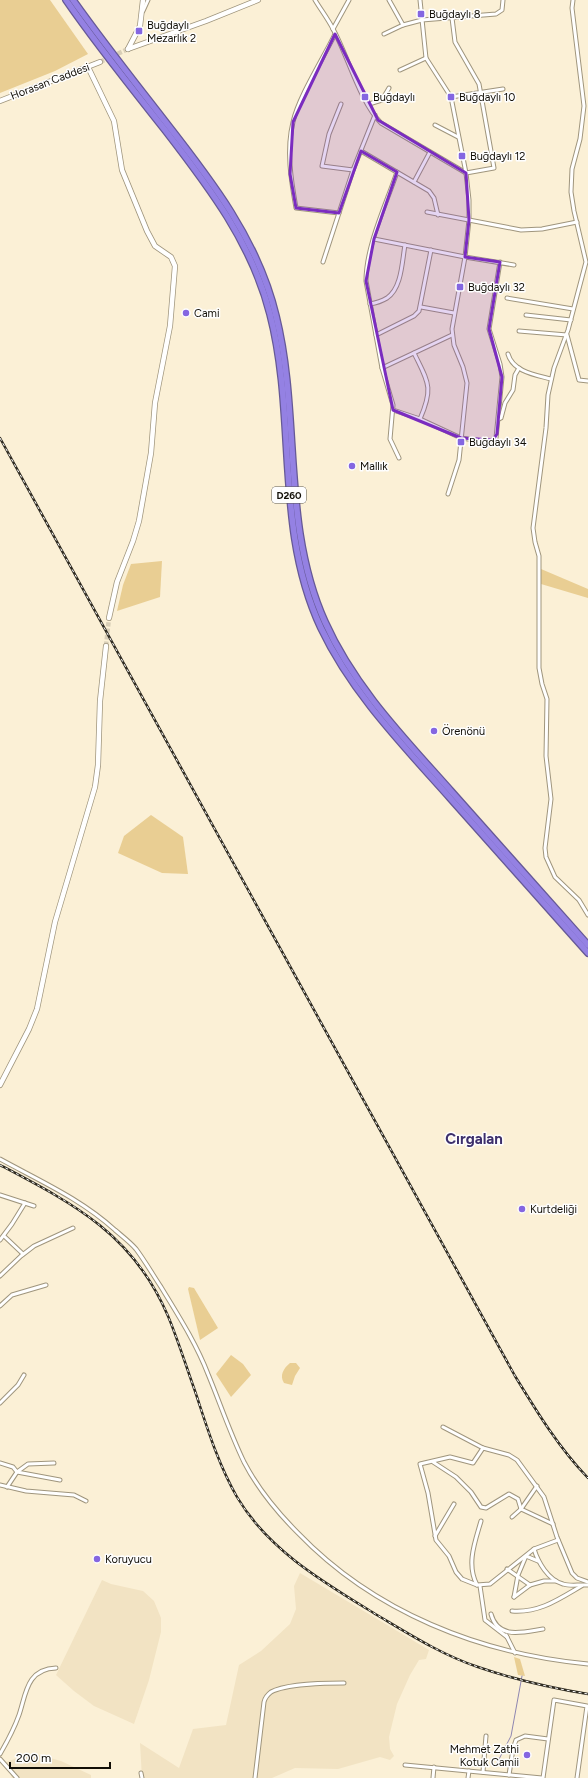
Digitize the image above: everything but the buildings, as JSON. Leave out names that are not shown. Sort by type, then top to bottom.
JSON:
[{"type":"highway","name":"D260","points":[[66,0],[209,188],[235,229],[255,268],[270,312],[278,351],[283,397],[290,510],[297,555],[314,610],[336,657],[354,685],[388,729],[588,953]]},
{"type":"highway","name":"D260","points":[[73,0],[215,187],[241,228],[262,272],[276,316],[284,354],[296,511],[302,553],[316,600],[337,646],[365,690],[399,733],[588,945]]},
{"type":"street","points":[[143,0],[143,11],[139,30],[128,49],[206,21],[258,0]]},
{"type":"street","points":[[143,11],[148,0]]},
{"type":"street","points":[[315,0],[333,29],[374,115],[384,126],[466,173],[494,168],[479,84],[455,42],[452,18]]},
{"type":"street","points":[[333,29],[349,0]]},
{"type":"street","points":[[389,0],[403,25]]},
{"type":"street","points":[[420,0],[426,58],[451,97],[466,173],[469,220],[465,257],[454,314],[452,335],[464,367],[467,384],[457,466],[448,494]]},
{"type":"street","points":[[384,34],[403,25],[422,20],[498,14],[503,8],[503,0]]},
{"type":"street","points":[[573,0],[572,8],[586,113],[571,176],[572,199],[587,262],[571,320],[550,380],[546,428],[533,528],[539,556],[539,668],[547,699],[547,766],[551,799],[545,848],[547,861],[552,873],[579,900],[588,915]]},
{"type":"street","points":[[335,34],[295,116],[291,132],[290,174],[296,208],[339,212]]},
{"type":"street","points":[[400,70],[426,58]]},
{"type":"street","name":"Horasan Caddesi","points":[[0,101],[100,62]]},
{"type":"street","points":[[88,67],[114,121],[122,170],[147,231],[155,246],[171,257],[175,266],[170,325],[154,407],[151,453],[139,521],[133,542],[117,582],[109,618]]},
{"type":"street","points":[[369,104],[382,100],[389,88]]},
{"type":"street","points":[[451,97],[503,88]]},
{"type":"street","points":[[341,104],[329,134],[322,166],[353,170]]},
{"type":"street","points":[[323,262],[353,170],[374,115]]},
{"type":"street","points":[[435,125],[458,137]]},
{"type":"street","points":[[361,151],[431,193],[438,215]]},
{"type":"street","points":[[414,182],[430,152]]},
{"type":"street","points":[[397,172],[374,239],[366,276],[382,368],[393,410],[390,436],[399,458]]},
{"type":"street","points":[[427,212],[507,229],[528,231],[577,222]]},
{"type":"street","points":[[374,239],[465,257],[514,264]]},
{"type":"street","points":[[370,304],[387,298],[395,290],[405,245]]},
{"type":"street","points":[[376,335],[414,316],[421,307],[431,250]]},
{"type":"street","points":[[393,410],[420,419],[461,438],[492,441],[497,435],[502,373],[489,329],[500,262]]},
{"type":"street","points":[[507,298],[573,309]]},
{"type":"street","points":[[421,307],[454,314]]},
{"type":"street","points":[[526,315],[571,320]]},
{"type":"street","points":[[519,331],[566,335]]},
{"type":"street","points":[[382,368],[452,335]]},
{"type":"street","points":[[566,335],[579,380],[588,381]]},
{"type":"street","points":[[414,353],[429,384],[427,400],[420,419]]},
{"type":"street","points":[[508,354],[511,361],[519,368],[550,380]]},
{"type":"street","points":[[499,419],[501,418],[505,403],[513,390],[515,375],[519,368]]},
{"type":"street","points":[[0,1085],[38,1009],[55,922],[95,787],[98,765],[100,701],[106,646]]},
{"type":"street","points":[[0,1159],[79,1201],[103,1219],[136,1248],[197,1349],[208,1372],[236,1444],[255,1481],[274,1508],[317,1552],[353,1581],[408,1613],[466,1638],[515,1653],[554,1661],[588,1664]]},
{"type":"street","points":[[0,1195],[34,1206]]},
{"type":"street","points":[[0,1240],[25,1203]]},
{"type":"street","points":[[0,1276],[23,1254],[34,1246],[73,1228]]},
{"type":"street","points":[[4,1236],[23,1254]]},
{"type":"street","points":[[0,1306],[12,1294],[46,1285]]},
{"type":"street","points":[[0,1403],[18,1385],[24,1375]]},
{"type":"street","points":[[443,1427],[483,1448],[514,1458],[544,1497],[558,1540],[573,1575],[588,1584]]},
{"type":"street","points":[[483,1448],[480,1450],[476,1460],[473,1463],[450,1457],[434,1462],[420,1464],[428,1493],[435,1536],[438,1544],[449,1556],[459,1576],[478,1586],[495,1582],[507,1569],[534,1549],[558,1540]]},
{"type":"street","points":[[434,1462],[456,1477],[481,1507],[486,1508],[509,1494],[517,1497],[521,1508],[553,1524]]},
{"type":"street","points":[[0,1463],[13,1467],[17,1472],[60,1480]]},
{"type":"street","points":[[7,1487],[17,1472],[30,1463],[54,1463]]},
{"type":"street","points":[[0,1485],[32,1492],[74,1495],[86,1500]]},
{"type":"street","points":[[512,1517],[521,1508],[537,1486]]},
{"type":"street","points":[[435,1536],[454,1504]]},
{"type":"street","points":[[481,1521],[471,1562],[472,1574],[478,1586],[486,1620],[507,1637]]},
{"type":"street","points":[[534,1549],[539,1561],[556,1581]]},
{"type":"street","points":[[526,1556],[518,1575],[514,1597],[530,1585],[544,1581],[556,1581],[565,1584],[588,1584]]},
{"type":"street","points":[[526,1556],[539,1561]]},
{"type":"street","points":[[507,1569],[518,1575],[530,1585]]},
{"type":"street","points":[[512,1611],[527,1611],[546,1607],[583,1585]]},
{"type":"street","points":[[492,1614],[495,1624],[505,1632],[515,1653]]},
{"type":"street","points":[[505,1632],[516,1633],[542,1629]]},
{"type":"street","points":[[0,1754],[17,1720],[28,1684],[42,1672],[56,1668]]},
{"type":"street","points":[[255,1778],[264,1702],[268,1695],[275,1691],[313,1684],[344,1683]]},
{"type":"street","points":[[405,1765],[483,1772],[504,1776],[509,1775],[543,1778],[554,1700],[587,1706],[577,1778]]},
{"type":"street","points":[[483,1772],[486,1736]]},
{"type":"street","points":[[509,1775],[516,1740],[525,1736],[548,1739]]},
{"type":"street","points":[[0,1759],[17,1778]]},
{"type":"street","points":[[433,1778],[434,1768]]},
{"type":"street","points":[[468,1778],[469,1771]]},
{"type":"street","points":[[141,1773],[142,1778]]},
{"type":"highlighted area","points":[[335,34],[378,120],[466,173],[469,220],[465,257],[500,262],[489,329],[502,377],[497,434],[493,440],[461,438],[393,410],[366,281],[374,239],[397,172],[361,151],[339,213],[296,208],[290,174],[293,122]]},
{"type":"shaded area","points":[[0,0],[50,0],[88,54],[55,71],[0,93]]},
{"type":"shaded area","points":[[162,561],[160,597],[117,611],[123,585],[131,564]]},
{"type":"shaded area","points":[[541,569],[588,589],[588,598],[541,584]]},
{"type":"shaded area","points":[[151,815],[183,837],[188,874],[162,873],[118,853],[124,836]]},
{"type":"shaded area","points":[[189,1287],[194,1288],[218,1328],[200,1340],[188,1289]]},
{"type":"shaded area","points":[[231,1355],[243,1364],[251,1375],[231,1397],[216,1374]]},
{"type":"shaded area","points":[[290,1363],[296,1363],[300,1368],[292,1385],[284,1383],[282,1377],[284,1369]]},
{"type":"shaded area","points":[[300,1573],[429,1650],[426,1659],[419,1660],[410,1675],[397,1704],[389,1737],[390,1749],[394,1756],[390,1760],[380,1757],[338,1769],[295,1768],[272,1778],[142,1778],[140,1743],[179,1768],[193,1729],[226,1725],[239,1665],[261,1651],[290,1624],[296,1609],[294,1586]]},
{"type":"shaded area","points":[[102,1580],[111,1584],[143,1591],[154,1601],[161,1618],[161,1632],[149,1680],[134,1724],[94,1706],[56,1675]]},
{"type":"shaded area","points":[[514,1657],[520,1659],[525,1676],[518,1675]]},
{"type":"shaded area","points":[[36,1754],[61,1761],[91,1775],[91,1778],[12,1778],[6,1762],[23,1756]]},
{"type":"waterway","points":[[496,1765],[511,1736],[522,1676]]},
{"type":"tunnel","points":[[100,62],[128,49]]},
{"type":"tunnel","points":[[106,646],[109,618]]},
{"type":"railway","points":[[0,438],[515,1376],[558,1442],[588,1478]]},
{"type":"railway","points":[[0,1165],[53,1194],[99,1224],[119,1242],[137,1263],[154,1288],[168,1316],[213,1445],[230,1484],[250,1516],[265,1534],[282,1550],[318,1578],[338,1591],[414,1637],[439,1650],[478,1667],[518,1679],[588,1694]]},
{"type":"place","name":"Buğdaylı 8","points":[[421,14]]},
{"type":"place","name":"Buğdaylı Mezarlık 2","points":[[139,31]]},
{"type":"place","name":"Buğdaylı","points":[[365,97]]},
{"type":"place","name":"Buğdaylı 10","points":[[451,97]]},
{"type":"place","name":"Buğdaylı 12","points":[[462,156]]},
{"type":"place","name":"Buğdaylı 32","points":[[460,287]]},
{"type":"place","name":"Cami","points":[[186,313]]},
{"type":"place","name":"Buğdaylı 34","points":[[461,442]]},
{"type":"place","name":"Mallık","points":[[352,466]]},
{"type":"place","name":"Örenönü","points":[[434,731]]},
{"type":"place","name":"Kurtdeliği","points":[[522,1209]]},
{"type":"place","name":"Koruyucu","points":[[97,1559]]},
{"type":"place","name":"Mehmet Zathi Kotuk Camii","points":[[527,1755]]},
{"type":"district","name":"Cırgalan","points":[[474,1139]]}]
